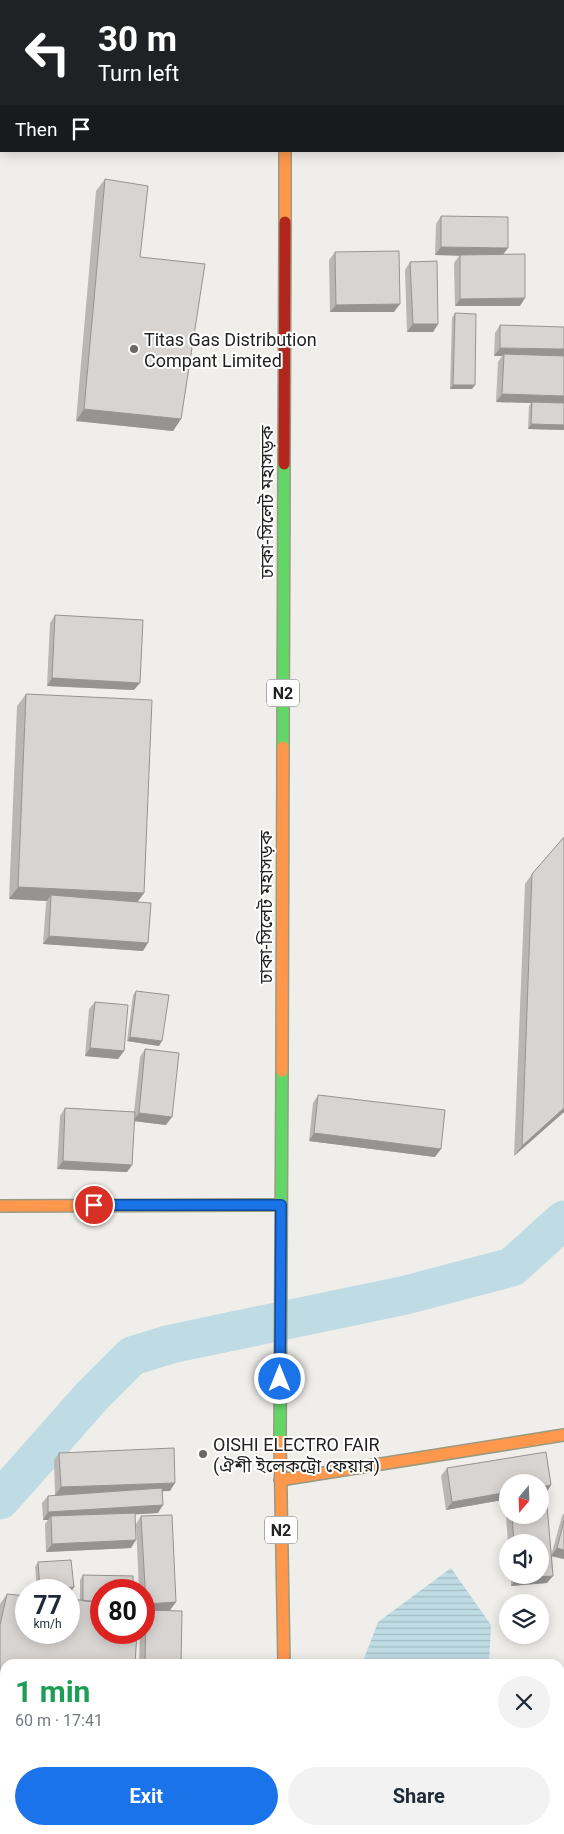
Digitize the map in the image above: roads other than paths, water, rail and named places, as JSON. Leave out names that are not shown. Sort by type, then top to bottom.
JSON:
[{"type":"main road","name":"ঢাকা-সিলেট মহাসড়ক","points":[[284,1659],[280,1480],[280,1235],[285,152]]},
{"type":"main road","points":[[0,1206],[281,1205]]},
{"type":"main road","points":[[280,1480],[564,1435]]},
{"type":"water","points":[[451,1568],[491,1625],[489,1659],[364,1659],[378,1622]]},
{"type":"waterway","points":[[0,1500],[92,1396],[132,1356],[171,1344],[406,1295],[512,1267],[564,1220]]},
{"type":"place","name":"Titas Gas Distribution Compant Limited","points":[[134,349]]},
{"type":"place","name":"OISHI ELECTRO FAIR (ঐশী ইলেকট্রো ফেয়ার)","points":[[203,1454]]}]
